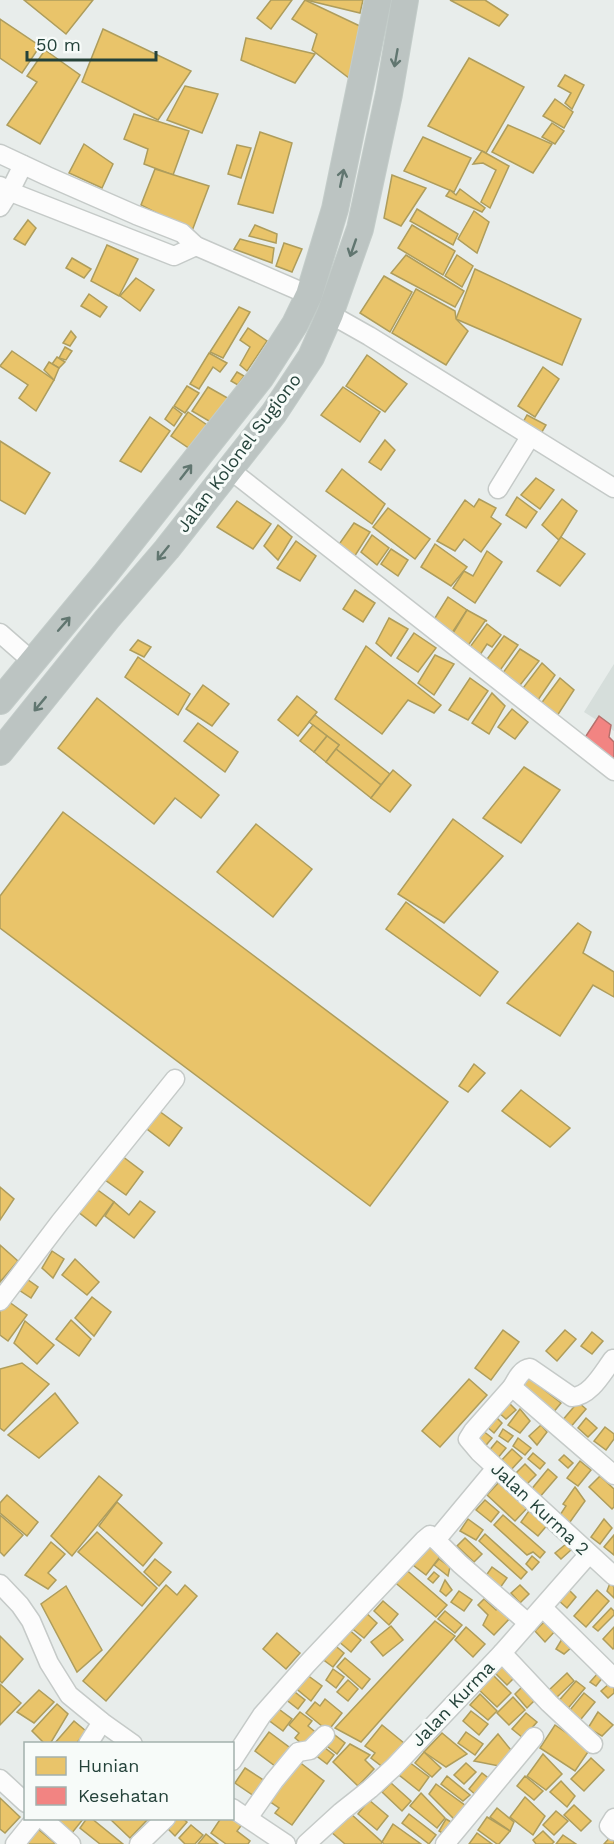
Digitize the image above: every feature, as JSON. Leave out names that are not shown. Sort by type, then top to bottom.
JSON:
[{"type":"highway","name":"Jalan Kolonel Sugiono","points":[[0,701],[106,573],[261,377],[295,324],[309,295],[338,198],[378,0]]},
{"type":"highway","name":"Jalan Kolonel Sugiono","points":[[2,745],[167,549],[282,402],[310,357],[330,314],[360,229],[389,94],[405,0]]},
{"type":"street","points":[[0,154],[136,215],[182,233],[196,246],[309,295]]},
{"type":"street","points":[[0,207],[5,188],[23,165]]},
{"type":"street","points":[[5,188],[174,256],[196,246]]},
{"type":"street","points":[[330,314],[614,488]]},
{"type":"street","points":[[498,489],[530,437]]},
{"type":"street","points":[[229,469],[614,771]]},
{"type":"street","points":[[0,633],[32,661]]},
{"type":"street","points":[[0,1301],[60,1222],[176,1079]]},
{"type":"street","points":[[613,1359],[592,1386],[580,1396],[572,1397],[530,1368],[526,1368],[518,1376],[512,1387],[614,1475]]},
{"type":"street","name":"Jalan Kurma 2","points":[[512,1387],[468,1439],[496,1468],[614,1576]]},
{"type":"street","points":[[436,1540],[496,1468]]},
{"type":"street","points":[[234,1758],[262,1715],[430,1535],[528,1623]]},
{"type":"street","name":"Jalan Kurma","points":[[306,1844],[394,1767],[502,1653],[589,1554]]},
{"type":"street","points":[[1,1587],[21,1605],[31,1621],[49,1663],[66,1691],[102,1722],[132,1742]]},
{"type":"street","points":[[543,1608],[614,1678]]},
{"type":"street","points":[[502,1653],[593,1744]]},
{"type":"street","points":[[89,1742],[102,1722]]},
{"type":"street","points":[[286,1844],[240,1813],[274,1781],[298,1752],[310,1750],[325,1735]]},
{"type":"street","points":[[445,1844],[534,1737]]},
{"type":"street","points":[[0,1779],[24,1801]]},
{"type":"street","points":[[614,1818],[609,1826],[614,1832]]},
{"type":"street","points":[[15,1844],[34,1820]]},
{"type":"street","points":[[44,1820],[71,1844]]},
{"type":"street","points":[[139,1844],[164,1820]]},
{"type":"shaded area","points":[[614,664],[614,731],[584,712]]},
{"type":"building: Hunian","points":[[24,0],[93,0],[66,34]]},
{"type":"building: Hunian","points":[[271,0],[292,0],[271,29],[257,18]]},
{"type":"building: Hunian","points":[[305,0],[364,28],[349,78],[312,50],[317,34],[292,19]]},
{"type":"building: Hunian","points":[[306,0],[363,0],[360,13]]},
{"type":"building: Hunian","points":[[450,0],[485,0],[508,15],[499,26]]},
{"type":"building: Hunian","points":[[0,19],[40,46],[22,73],[0,58]]},
{"type":"building: Hunian","points":[[103,29],[191,71],[158,120],[82,82]]},
{"type":"building: Hunian","points":[[246,38],[315,54],[295,83],[241,60]]},
{"type":"building: Hunian","points":[[45,50],[80,75],[40,144],[7,125],[37,82],[27,76]]},
{"type":"building: Hunian","points":[[469,58],[524,87],[486,153],[428,126]]},
{"type":"building: Hunian","points":[[565,75],[584,85],[572,109],[565,103],[571,93],[558,86]]},
{"type":"building: Hunian","points":[[185,86],[218,94],[202,133],[167,120]]},
{"type":"building: Hunian","points":[[555,99],[573,112],[564,128],[543,116]]},
{"type":"building: Hunian","points":[[134,114],[189,131],[173,175],[144,164],[148,149],[124,139]]},
{"type":"building: Hunian","points":[[552,123],[564,131],[555,144],[542,137]]},
{"type":"building: Hunian","points":[[508,125],[552,144],[533,173],[492,152]]},
{"type":"building: Hunian","points":[[260,132],[292,143],[273,213],[238,204]]},
{"type":"building: Hunian","points":[[423,137],[471,158],[454,192],[404,171]]},
{"type":"building: Hunian","points":[[84,144],[113,164],[102,188],[69,173]]},
{"type":"building: Hunian","points":[[237,145],[251,148],[241,178],[228,174]]},
{"type":"building: Hunian","points":[[482,151],[509,166],[490,208],[481,202],[496,170],[483,163],[473,164]]},
{"type":"building: Hunian","points":[[155,169],[209,186],[192,231],[141,205]]},
{"type":"building: Hunian","points":[[392,175],[426,188],[401,226],[384,218]]},
{"type":"building: Hunian","points":[[460,189],[485,208],[482,212],[446,196],[450,190],[456,195]]},
{"type":"building: Hunian","points":[[417,209],[458,234],[453,245],[410,221]]},
{"type":"building: Hunian","points":[[474,211],[489,222],[477,253],[458,239]]},
{"type":"building: Hunian","points":[[28,220],[36,228],[25,245],[14,239]]},
{"type":"building: Hunian","points":[[255,225],[277,234],[276,243],[249,236]]},
{"type":"building: Hunian","points":[[412,225],[455,251],[443,275],[398,248]]},
{"type":"building: Hunian","points":[[240,239],[274,248],[272,263],[234,249]]},
{"type":"building: Hunian","points":[[284,243],[302,249],[292,272],[276,266]]},
{"type":"building: Hunian","points":[[107,245],[138,259],[119,296],[91,281]]},
{"type":"building: Hunian","points":[[406,255],[464,291],[455,307],[391,273]]},
{"type":"building: Hunian","points":[[457,255],[473,266],[462,287],[445,276]]},
{"type":"building: Hunian","points":[[72,258],[91,269],[84,278],[66,268]]},
{"type":"building: Hunian","points":[[475,269],[581,319],[562,365],[456,319]]},
{"type":"building: Hunian","points":[[384,276],[412,292],[390,332],[360,313]]},
{"type":"building: Hunian","points":[[136,278],[154,290],[140,311],[120,296]]},
{"type":"building: Hunian","points":[[416,289],[455,311],[456,319],[468,331],[446,365],[392,333]]},
{"type":"building: Hunian","points":[[89,294],[107,307],[100,317],[81,306]]},
{"type":"building: Hunian","points":[[239,307],[250,312],[223,358],[210,352]]},
{"type":"building: Hunian","points":[[248,328],[267,341],[247,371],[240,365],[250,347],[240,340]]},
{"type":"building: Hunian","points":[[71,331],[76,337],[70,346],[63,343]]},
{"type":"building: Hunian","points":[[65,347],[72,351],[66,360],[59,358]]},
{"type":"building: Hunian","points":[[12,351],[54,380],[36,411],[19,398],[28,385],[0,366]]},
{"type":"building: Hunian","points":[[209,353],[227,363],[220,372],[213,367],[199,389],[190,384]]},
{"type":"building: Hunian","points":[[367,355],[407,384],[385,412],[346,386]]},
{"type":"building: Hunian","points":[[57,357],[65,362],[59,368],[52,364]]},
{"type":"building: Hunian","points":[[49,362],[59,368],[54,380],[44,370]]},
{"type":"building: Hunian","points":[[543,367],[559,379],[535,417],[518,406]]},
{"type":"building: Hunian","points":[[237,372],[244,376],[238,385],[231,381]]},
{"type":"building: Hunian","points":[[187,386],[199,393],[185,413],[174,406]]},
{"type":"building: Hunian","points":[[208,387],[231,400],[214,424],[192,411]]},
{"type":"building: Hunian","points":[[343,387],[380,412],[360,442],[321,415]]},
{"type":"building: Hunian","points":[[173,407],[182,414],[174,426],[165,419]]},
{"type":"building: Hunian","points":[[188,412],[213,429],[196,453],[171,436]]},
{"type":"building: Hunian","points":[[527,415],[546,425],[539,437],[522,424]]},
{"type":"building: Hunian","points":[[150,417],[170,431],[141,472],[120,461]]},
{"type":"building: Hunian","points":[[385,440],[395,450],[381,470],[369,462]]},
{"type":"building: Hunian","points":[[0,441],[50,473],[25,514],[0,500]]},
{"type":"building: Hunian","points":[[342,469],[385,504],[372,524],[326,491]]},
{"type":"building: Hunian","points":[[536,478],[554,490],[540,509],[521,495]]},
{"type":"building: Hunian","points":[[517,497],[537,512],[526,528],[506,515]]},
{"type":"building: Hunian","points":[[479,499],[496,508],[491,517],[501,524],[481,552],[464,539],[455,551],[437,541],[465,500],[474,507]]},
{"type":"building: Hunian","points":[[562,499],[577,511],[559,540],[542,525]]},
{"type":"building: Hunian","points":[[237,501],[271,524],[253,549],[217,527]]},
{"type":"building: Hunian","points":[[388,508],[430,539],[415,559],[373,527]]},
{"type":"building: Hunian","points":[[354,523],[370,532],[351,562],[335,550]]},
{"type":"building: Hunian","points":[[278,525],[292,537],[278,560],[264,546]]},
{"type":"building: Hunian","points":[[372,535],[389,548],[377,565],[361,552]]},
{"type":"building: Hunian","points":[[561,537],[585,554],[560,586],[537,571]]},
{"type":"building: Hunian","points":[[296,541],[316,556],[300,581],[277,568]]},
{"type":"building: Hunian","points":[[435,544],[467,567],[451,586],[421,567]]},
{"type":"building: Hunian","points":[[391,549],[408,560],[398,576],[381,564]]},
{"type":"building: Hunian","points":[[487,551],[502,562],[475,603],[453,588],[464,571],[473,576]]},
{"type":"building: Hunian","points":[[355,590],[375,603],[363,622],[343,609]]},
{"type":"building: Hunian","points":[[448,597],[467,610],[450,636],[433,621]]},
{"type":"building: Hunian","points":[[467,610],[487,621],[465,650],[450,638]]},
{"type":"building: Hunian","points":[[389,618],[408,629],[391,656],[376,643]]},
{"type":"building: Hunian","points":[[487,624],[501,635],[492,647],[487,644],[478,658],[467,651]]},
{"type":"building: Hunian","points":[[414,633],[436,648],[418,672],[397,658]]},
{"type":"building: Hunian","points":[[504,636],[518,645],[496,676],[482,666]]},
{"type":"building: Hunian","points":[[138,640],[151,647],[144,657],[130,650]]},
{"type":"building: Hunian","points":[[366,646],[441,705],[434,713],[408,700],[382,734],[335,699]]},
{"type":"building: Hunian","points":[[520,649],[539,661],[517,689],[500,677]]},
{"type":"building: Hunian","points":[[435,655],[454,664],[434,695],[418,683]]},
{"type":"building: Hunian","points":[[138,657],[190,694],[178,715],[125,677]]},
{"type":"building: Hunian","points":[[542,663],[555,675],[536,703],[520,692]]},
{"type":"building: Hunian","points":[[470,678],[488,691],[468,720],[449,710]]},
{"type":"building: Hunian","points":[[560,678],[574,690],[557,716],[540,705]]},
{"type":"building: Hunian","points":[[203,685],[229,704],[212,726],[186,709]]},
{"type":"building: Hunian","points":[[492,693],[505,706],[489,734],[472,723]]},
{"type":"building: Hunian","points":[[297,696],[317,712],[298,736],[278,720]]},
{"type":"building: Hunian","points":[[97,698],[219,795],[201,818],[175,798],[154,824],[58,748]]},
{"type":"building: Hunian","points":[[512,709],[528,722],[515,739],[498,727]]},
{"type":"building: Hunian","points":[[315,715],[390,774],[381,785],[336,749],[339,745],[309,722]]},
{"type":"building: Hunian","points":[[198,723],[238,752],[225,772],[184,741]]},
{"type":"building: Hunian","points":[[313,725],[327,736],[314,752],[300,741]]},
{"type":"building: Hunian","points":[[327,736],[339,745],[326,762],[314,752]]},
{"type":"building: Hunian","points":[[336,749],[381,785],[371,798],[326,762]]},
{"type":"building: Hunian","points":[[524,767],[560,790],[521,843],[483,818]]},
{"type":"building: Hunian","points":[[393,770],[411,785],[390,812],[371,798]]},
{"type":"building: Hunian","points":[[63,812],[448,1102],[370,1206],[0,928],[0,896]]},
{"type":"building: Hunian","points":[[453,819],[503,856],[444,923],[398,894]]},
{"type":"building: Hunian","points":[[256,824],[312,869],[273,917],[217,872]]},
{"type":"building: Hunian","points":[[406,902],[498,972],[480,996],[386,929]]},
{"type":"building: Hunian","points":[[578,923],[591,932],[583,953],[614,972],[614,997],[593,985],[560,1036],[507,1003]]},
{"type":"building: Hunian","points":[[474,1064],[485,1073],[468,1092],[459,1086]]},
{"type":"building: Hunian","points":[[521,1090],[570,1128],[550,1147],[502,1111]]},
{"type":"building: Hunian","points":[[155,1108],[182,1128],[169,1146],[143,1126]]},
{"type":"building: Hunian","points":[[118,1153],[143,1172],[126,1195],[101,1177]]},
{"type":"building: Hunian","points":[[0,1187],[14,1199],[0,1220]]},
{"type":"building: Hunian","points":[[95,1188],[114,1202],[96,1226],[77,1211]]},
{"type":"building: Hunian","points":[[140,1201],[155,1212],[134,1238],[105,1216],[114,1202],[129,1215]]},
{"type":"building: Hunian","points":[[0,1245],[18,1261],[0,1282]]},
{"type":"building: Hunian","points":[[52,1251],[64,1259],[53,1278],[42,1268]]},
{"type":"building: Hunian","points":[[75,1259],[99,1282],[87,1295],[62,1275]]},
{"type":"building: Hunian","points":[[24,1277],[38,1287],[31,1298],[16,1288]]},
{"type":"building: Hunian","points":[[92,1297],[111,1312],[94,1336],[75,1318]]},
{"type":"building: Hunian","points":[[5,1299],[27,1315],[8,1341],[0,1335],[0,1306]]},
{"type":"building: Hunian","points":[[71,1320],[91,1339],[79,1356],[56,1339]]},
{"type":"building: Hunian","points":[[25,1321],[54,1345],[37,1364],[14,1343]]},
{"type":"building: Hunian","points":[[503,1330],[519,1342],[491,1380],[475,1368]]},
{"type":"building: Hunian","points":[[565,1330],[576,1339],[557,1361],[546,1351]]},
{"type":"building: Hunian","points":[[592,1332],[603,1341],[592,1354],[581,1346]]},
{"type":"building: Hunian","points":[[22,1363],[49,1384],[4,1431],[0,1428],[0,1369]]},
{"type":"building: Hunian","points":[[524,1374],[561,1403],[552,1414],[515,1385]]},
{"type":"building: Hunian","points":[[469,1379],[487,1395],[440,1447],[422,1431]]},
{"type":"building: Hunian","points":[[55,1393],[78,1423],[39,1458],[8,1435]]},
{"type":"building: Hunian","points":[[508,1402],[516,1410],[506,1419],[498,1412]]},
{"type":"building: Hunian","points":[[578,1402],[586,1409],[569,1429],[561,1422]]},
{"type":"building: Hunian","points":[[520,1409],[530,1421],[520,1433],[508,1425]]},
{"type":"building: Hunian","points":[[495,1416],[502,1423],[494,1433],[486,1426]]},
{"type":"building: Hunian","points":[[586,1418],[597,1428],[588,1437],[578,1428]]},
{"type":"building: Hunian","points":[[541,1425],[547,1432],[537,1445],[529,1436]]},
{"type":"building: Hunian","points":[[605,1427],[614,1434],[614,1439],[606,1450],[594,1441]]},
{"type":"building: Hunian","points":[[503,1429],[513,1436],[508,1442],[499,1436]]},
{"type":"building: Hunian","points":[[482,1430],[492,1438],[483,1449],[473,1440]]},
{"type":"building: Hunian","points":[[518,1438],[531,1448],[525,1455],[513,1446]]},
{"type":"building: Hunian","points":[[497,1441],[506,1448],[497,1459],[488,1452]]},
{"type":"building: Hunian","points":[[512,1449],[522,1458],[510,1471],[500,1462]]},
{"type":"building: Hunian","points":[[533,1453],[545,1463],[540,1469],[528,1459]]},
{"type":"building: Hunian","points":[[564,1455],[573,1463],[568,1468],[559,1460]]},
{"type":"building: Hunian","points":[[580,1461],[591,1470],[578,1486],[567,1478]]},
{"type":"building: Hunian","points":[[525,1464],[536,1475],[526,1485],[515,1474]]},
{"type":"building: Hunian","points":[[548,1469],[557,1477],[539,1498],[530,1491]]},
{"type":"building: Hunian","points":[[99,1476],[122,1495],[72,1556],[51,1536]]},
{"type":"building: Hunian","points":[[600,1476],[614,1489],[612,1509],[589,1487]]},
{"type":"building: Hunian","points":[[501,1480],[529,1506],[515,1521],[487,1495]]},
{"type":"building: Hunian","points":[[575,1487],[585,1501],[570,1522],[560,1515],[566,1506],[563,1504]]},
{"type":"building: Hunian","points":[[7,1495],[38,1522],[27,1536],[0,1513],[0,1503]]},
{"type":"building: Hunian","points":[[485,1500],[499,1512],[491,1522],[476,1510]]},
{"type":"building: Hunian","points":[[117,1502],[162,1543],[143,1566],[99,1526]]},
{"type":"building: Hunian","points":[[531,1508],[549,1523],[538,1536],[521,1522]]},
{"type":"building: Hunian","points":[[0,1515],[23,1535],[4,1556],[0,1552]]},
{"type":"building: Hunian","points":[[503,1515],[545,1552],[540,1558],[533,1552],[527,1555],[494,1525]]},
{"type":"building: Hunian","points":[[468,1519],[483,1530],[476,1540],[460,1531]]},
{"type":"building: Hunian","points":[[604,1519],[612,1528],[600,1544],[591,1537]]},
{"type":"building: Hunian","points":[[97,1532],[157,1588],[142,1606],[78,1552]]},
{"type":"building: Hunian","points":[[485,1534],[527,1572],[521,1579],[479,1541]]},
{"type":"building: Hunian","points":[[614,1535],[614,1555],[604,1547]]},
{"type":"building: Hunian","points":[[465,1538],[482,1554],[474,1562],[457,1546]]},
{"type":"building: Hunian","points":[[51,1542],[65,1554],[48,1573],[56,1580],[48,1589],[25,1575]]},
{"type":"building: Hunian","points":[[429,1544],[442,1554],[426,1575],[413,1565]]},
{"type":"building: Hunian","points":[[566,1544],[571,1550],[561,1559],[555,1553]]},
{"type":"building: Hunian","points":[[532,1556],[539,1562],[532,1570],[526,1564]]},
{"type":"building: Hunian","points":[[155,1559],[171,1572],[159,1586],[144,1572]]},
{"type":"building: Hunian","points":[[439,1559],[450,1567],[448,1576],[434,1565]]},
{"type":"building: Hunian","points":[[403,1567],[447,1605],[436,1617],[392,1580]]},
{"type":"building: Hunian","points":[[492,1567],[507,1578],[500,1588],[485,1577]]},
{"type":"building: Hunian","points":[[434,1572],[439,1576],[433,1583],[428,1579]]},
{"type":"building: Hunian","points":[[445,1580],[452,1590],[446,1596],[440,1591]]},
{"type":"building: Hunian","points":[[610,1583],[614,1587],[614,1598],[607,1591]]},
{"type":"building: Hunian","points":[[166,1585],[177,1595],[185,1585],[197,1596],[106,1701],[83,1681]]},
{"type":"building: Hunian","points":[[520,1585],[529,1594],[520,1603],[511,1593]]},
{"type":"building: Hunian","points":[[66,1586],[102,1650],[77,1672],[41,1604]]},
{"type":"building: Hunian","points":[[568,1589],[576,1597],[567,1608],[558,1600]]},
{"type":"building: Hunian","points":[[597,1590],[609,1601],[586,1627],[574,1616]]},
{"type":"building: Hunian","points":[[459,1591],[472,1600],[464,1611],[451,1602]]},
{"type":"building: Hunian","points":[[484,1599],[496,1610],[502,1603],[514,1614],[494,1635],[483,1625],[488,1615],[478,1605]]},
{"type":"building: Hunian","points":[[383,1601],[398,1614],[389,1625],[374,1611]]},
{"type":"building: Hunian","points":[[611,1608],[614,1615],[598,1631],[593,1627]]},
{"type":"building: Hunian","points":[[364,1611],[377,1623],[364,1638],[350,1627]]},
{"type":"building: Hunian","points":[[445,1611],[462,1625],[455,1633],[438,1619]]},
{"type":"building: Hunian","points":[[546,1620],[556,1630],[545,1642],[535,1631]]},
{"type":"building: Hunian","points":[[435,1621],[455,1636],[361,1742],[335,1728]]},
{"type":"building: Hunian","points":[[391,1626],[403,1640],[383,1656],[371,1642]]},
{"type":"building: Hunian","points":[[466,1627],[485,1644],[473,1657],[455,1640]]},
{"type":"building: Hunian","points":[[614,1627],[614,1648],[613,1649],[603,1639]]},
{"type":"building: Hunian","points":[[347,1628],[361,1640],[351,1652],[337,1640]]},
{"type":"building: Hunian","points":[[277,1633],[300,1653],[286,1669],[263,1649]]},
{"type":"building: Hunian","points":[[0,1636],[23,1659],[2,1683],[0,1681]]},
{"type":"building: Hunian","points":[[562,1639],[573,1646],[564,1654],[556,1649]]},
{"type":"building: Hunian","points":[[332,1643],[344,1653],[333,1667],[321,1658]]},
{"type":"building: Hunian","points":[[345,1658],[370,1679],[362,1689],[337,1667]]},
{"type":"building: Hunian","points":[[501,1660],[517,1675],[507,1685],[492,1670]]},
{"type":"building: Hunian","points":[[333,1669],[344,1677],[336,1688],[326,1680]]},
{"type":"building: Hunian","points":[[303,1672],[322,1686],[311,1701],[293,1686]]},
{"type":"building: Hunian","points":[[490,1672],[511,1693],[497,1707],[476,1687]]},
{"type":"building: Hunian","points":[[567,1673],[574,1681],[556,1698],[549,1690]]},
{"type":"building: Hunian","points":[[598,1673],[603,1677],[596,1686],[590,1682]]},
{"type":"building: Hunian","points":[[348,1680],[358,1689],[348,1701],[337,1692]]},
{"type":"building: Hunian","points":[[576,1681],[585,1688],[565,1712],[556,1704]]},
{"type":"building: Hunian","points":[[611,1682],[614,1686],[614,1693],[608,1698],[601,1691]]},
{"type":"building: Hunian","points":[[0,1684],[21,1703],[0,1725]]},
{"type":"building: Hunian","points":[[524,1685],[537,1698],[527,1708],[515,1694]]},
{"type":"building: Hunian","points":[[291,1689],[305,1700],[298,1709],[284,1698]]},
{"type":"building: Hunian","points":[[39,1690],[54,1702],[34,1723],[17,1712]]},
{"type":"building: Hunian","points":[[584,1693],[595,1702],[577,1724],[566,1715]]},
{"type":"building: Hunian","points":[[480,1694],[497,1711],[488,1720],[470,1705]]},
{"type":"building: Hunian","points":[[513,1697],[525,1710],[509,1725],[497,1713]]},
{"type":"building: Hunian","points":[[325,1699],[342,1713],[328,1731],[306,1713],[315,1702],[320,1706]]},
{"type":"building: Hunian","points":[[57,1704],[68,1714],[51,1742],[43,1742],[32,1731]]},
{"type":"building: Hunian","points":[[276,1707],[292,1719],[283,1731],[267,1719]]},
{"type":"building: Hunian","points":[[471,1711],[488,1724],[479,1735],[463,1721]]},
{"type":"building: Hunian","points":[[300,1712],[312,1721],[308,1726],[319,1735],[308,1749],[295,1738],[299,1733],[289,1725]]},
{"type":"building: Hunian","points":[[598,1712],[613,1725],[602,1736],[588,1728]]},
{"type":"building: Hunian","points":[[526,1713],[537,1722],[523,1738],[512,1729]]},
{"type":"building: Hunian","points":[[74,1721],[86,1731],[78,1742],[56,1742]]},
{"type":"building: Hunian","points":[[382,1725],[404,1743],[384,1768],[371,1758],[375,1753],[365,1746]]},
{"type":"building: Hunian","points":[[555,1725],[590,1749],[575,1771],[540,1748]]},
{"type":"building: Hunian","points":[[269,1732],[293,1750],[279,1769],[255,1751]]},
{"type":"building: Hunian","points":[[331,1732],[345,1743],[337,1754],[323,1743]]},
{"type":"building: Hunian","points":[[466,1732],[483,1744],[475,1755],[458,1743]]},
{"type":"building: Hunian","points":[[442,1733],[467,1754],[446,1767],[424,1752]]},
{"type":"building: Hunian","points":[[498,1734],[515,1755],[504,1767],[474,1761]]},
{"type":"building: Hunian","points":[[320,1744],[334,1755],[327,1764],[314,1754]]},
{"type":"building: Hunian","points":[[350,1744],[370,1755],[365,1760],[374,1769],[358,1786],[333,1762]]},
{"type":"building: Hunian","points":[[424,1752],[441,1768],[432,1777],[415,1763]]},
{"type":"building: Hunian","points":[[543,1754],[562,1774],[546,1790],[527,1776]]},
{"type":"building: Hunian","points":[[591,1758],[604,1770],[584,1791],[571,1779]]},
{"type":"building: Hunian","points":[[298,1761],[324,1781],[292,1825],[275,1813],[279,1808],[269,1801]]},
{"type":"building: Hunian","points":[[409,1762],[429,1777],[419,1791],[399,1775]]},
{"type":"building: Hunian","points":[[466,1763],[476,1772],[464,1784],[454,1775]]},
{"type":"building: Hunian","points":[[245,1768],[265,1781],[254,1796],[235,1783]]},
{"type":"building: Hunian","points":[[482,1773],[491,1780],[478,1797],[469,1789]]},
{"type":"building: Hunian","points":[[447,1776],[470,1795],[463,1801],[441,1784]]},
{"type":"building: Hunian","points":[[525,1776],[543,1791],[534,1800],[517,1786]]},
{"type":"building: Hunian","points":[[561,1781],[575,1796],[567,1807],[550,1792]]},
{"type":"building: Hunian","points":[[391,1783],[411,1801],[402,1811],[382,1792]]},
{"type":"building: Hunian","points":[[436,1784],[466,1806],[456,1821],[429,1794]]},
{"type":"building: Hunian","points":[[421,1793],[445,1818],[437,1828],[410,1806]]},
{"type":"building: Hunian","points":[[525,1797],[545,1816],[533,1835],[510,1817]]},
{"type":"building: Hunian","points":[[0,1798],[20,1817],[5,1833],[0,1829]]},
{"type":"building: Hunian","points":[[369,1800],[388,1816],[377,1830],[358,1814]]},
{"type":"building: Hunian","points":[[574,1805],[591,1821],[581,1831],[564,1815]]},
{"type":"building: Hunian","points":[[497,1808],[514,1822],[510,1831],[490,1817]]},
{"type":"building: Hunian","points":[[556,1811],[568,1821],[554,1835],[543,1825]]},
{"type":"building: Hunian","points":[[351,1814],[382,1842],[381,1844],[345,1844],[330,1831]]},
{"type":"building: Hunian","points":[[409,1814],[436,1835],[429,1844],[402,1823]]},
{"type":"building: Hunian","points":[[487,1817],[510,1831],[499,1844],[478,1830]]},
{"type":"building: Hunian","points":[[234,1819],[244,1822],[237,1831],[250,1841],[248,1844],[226,1844],[211,1833],[220,1820]]},
{"type":"building: Hunian","points":[[446,1819],[456,1825],[449,1837],[439,1831]]},
{"type":"building: Hunian","points":[[48,1820],[82,1820],[67,1839]]},
{"type":"building: Hunian","points":[[86,1820],[93,1820],[123,1844],[100,1844],[80,1828]]},
{"type":"building: Hunian","points":[[111,1820],[147,1820],[130,1838]]},
{"type":"building: Hunian","points":[[173,1820],[187,1822],[175,1836],[167,1828]]},
{"type":"building: Hunian","points":[[393,1824],[421,1844],[384,1844],[382,1842]]},
{"type":"building: Hunian","points":[[191,1825],[203,1835],[195,1844],[185,1844],[179,1838]]},
{"type":"building: Hunian","points":[[38,1829],[56,1844],[26,1844]]},
{"type":"building: Hunian","points":[[543,1831],[554,1842],[552,1844],[536,1844],[533,1840]]},
{"type":"building: Hunian","points":[[477,1833],[492,1844],[469,1844]]},
{"type":"building: Hunian","points":[[614,1833],[614,1844],[604,1844]]},
{"type":"building: Hunian","points":[[206,1834],[218,1844],[198,1844]]},
{"type":"building: Hunian","points":[[563,1835],[576,1844],[556,1844]]},
{"type":"building: Kesehatan","points":[[599,716],[611,725],[609,737],[614,742],[614,762],[582,742]]}]
